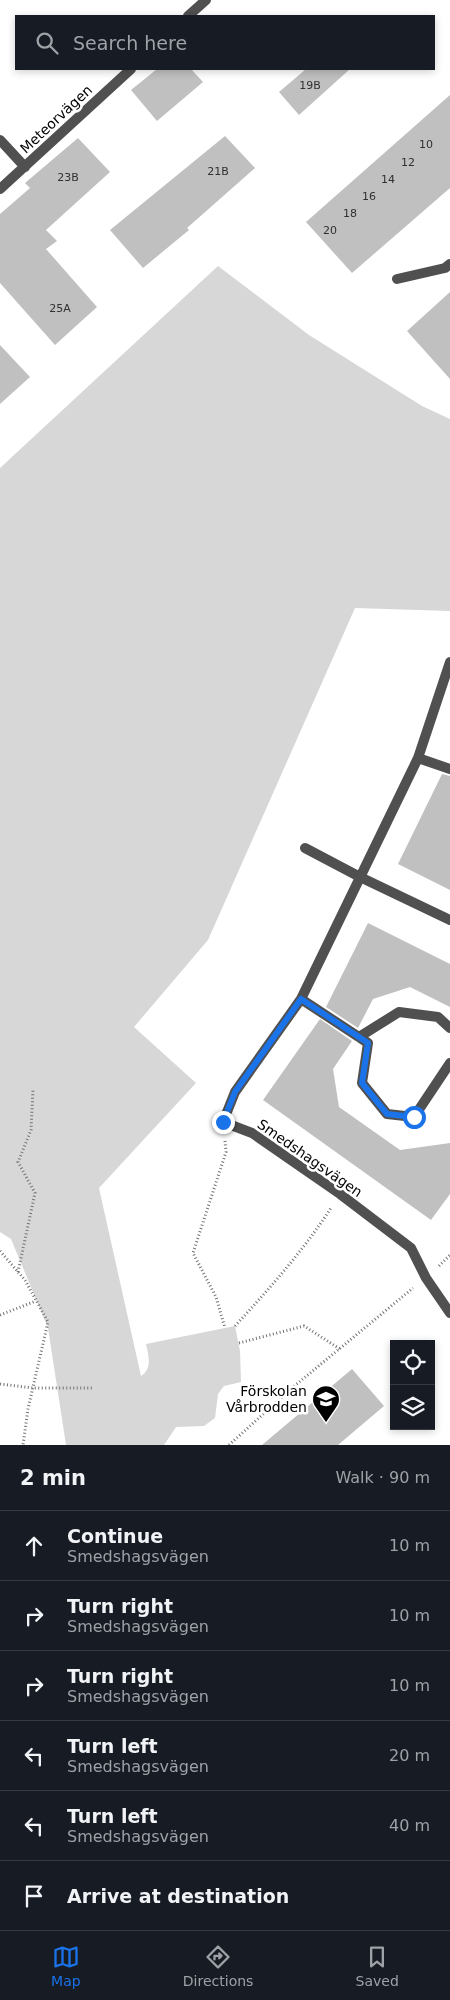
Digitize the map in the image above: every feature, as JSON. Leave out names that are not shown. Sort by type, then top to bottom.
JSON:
[{"type":"street","points":[[189,15],[206,0]]},
{"type":"street","name":"Meteorvägen","points":[[0,189],[130,70]]},
{"type":"street","points":[[0,140],[25,167]]},
{"type":"street","points":[[397,279],[445,268],[450,264]]},
{"type":"street","points":[[223,1122],[235,1092],[301,999],[418,758],[450,662]]},
{"type":"street","points":[[418,758],[450,769]]},
{"type":"street","points":[[305,848],[360,878],[450,920]]},
{"type":"street","points":[[301,999],[368,1043],[362,1083],[387,1114],[414,1117],[450,1063]]},
{"type":"street","points":[[359,1037],[399,1012],[438,1017],[450,1028]]},
{"type":"street","name":"Smedshagsvägen","points":[[223,1122],[252,1133],[340,1194],[411,1248],[426,1278],[450,1313]]},
{"type":"path","points":[[18,1272],[35,1193],[18,1162],[31,1130],[33,1090]]},
{"type":"path","points":[[223,1122],[226,1152],[193,1253],[216,1296],[225,1328]]},
{"type":"path","points":[[235,1326],[271,1288],[312,1238],[340,1194]]},
{"type":"path","points":[[0,1251],[25,1280],[48,1322],[33,1388],[23,1445]]},
{"type":"path","points":[[229,1445],[292,1388],[426,1278],[450,1255]]},
{"type":"path","points":[[0,1315],[36,1301]]},
{"type":"path","points":[[239,1343],[304,1326],[340,1349]]},
{"type":"path","points":[[0,1384],[33,1388],[94,1388]]},
{"type":"shaded area","points":[[218,266],[309,335],[422,406],[450,419],[450,611],[355,608],[208,940],[134,1027],[196,1083],[99,1188],[141,1376],[148,1366],[149,1358],[146,1344],[235,1326],[240,1351],[241,1382],[224,1386],[218,1394],[215,1418],[204,1426],[176,1427],[164,1445],[66,1445],[48,1328],[11,1239],[0,1232],[0,468]]},
{"type":"building","points":[[156,70],[192,70],[203,82],[157,121],[131,90]]},
{"type":"building","points":[[305,70],[349,70],[299,115],[279,92]]},
{"type":"building","points":[[450,95],[450,188],[352,273],[306,222]]},
{"type":"building","points":[[225,136],[255,168],[187,228],[189,230],[143,268],[110,230]]},
{"type":"building","points":[[78,138],[110,172],[46,230],[57,241],[46,249],[97,307],[55,345],[0,283],[0,214],[30,188],[25,183]]},
{"type":"building","points":[[450,292],[450,379],[407,331]]},
{"type":"building","points":[[0,345],[30,377],[0,404]]},
{"type":"building","points":[[442,774],[450,776],[450,890],[398,864]]},
{"type":"building","points":[[368,923],[450,964],[450,1007],[410,987],[373,999],[358,1028],[326,1007]]},
{"type":"building","points":[[320,1019],[352,1041],[333,1069],[339,1107],[400,1150],[450,1143],[450,1194],[431,1220],[263,1100]]},
{"type":"building","name":"Förskolan Vårbrodden","points":[[352,1369],[384,1406],[338,1445],[262,1445]]},
{"type":"place","name":"Förskolan Vårbrodden","points":[[326,1423]]},
{"type":"route","points":[[223,1122],[235,1092],[301,999],[368,1043],[362,1083],[387,1114],[414,1117]]}]
